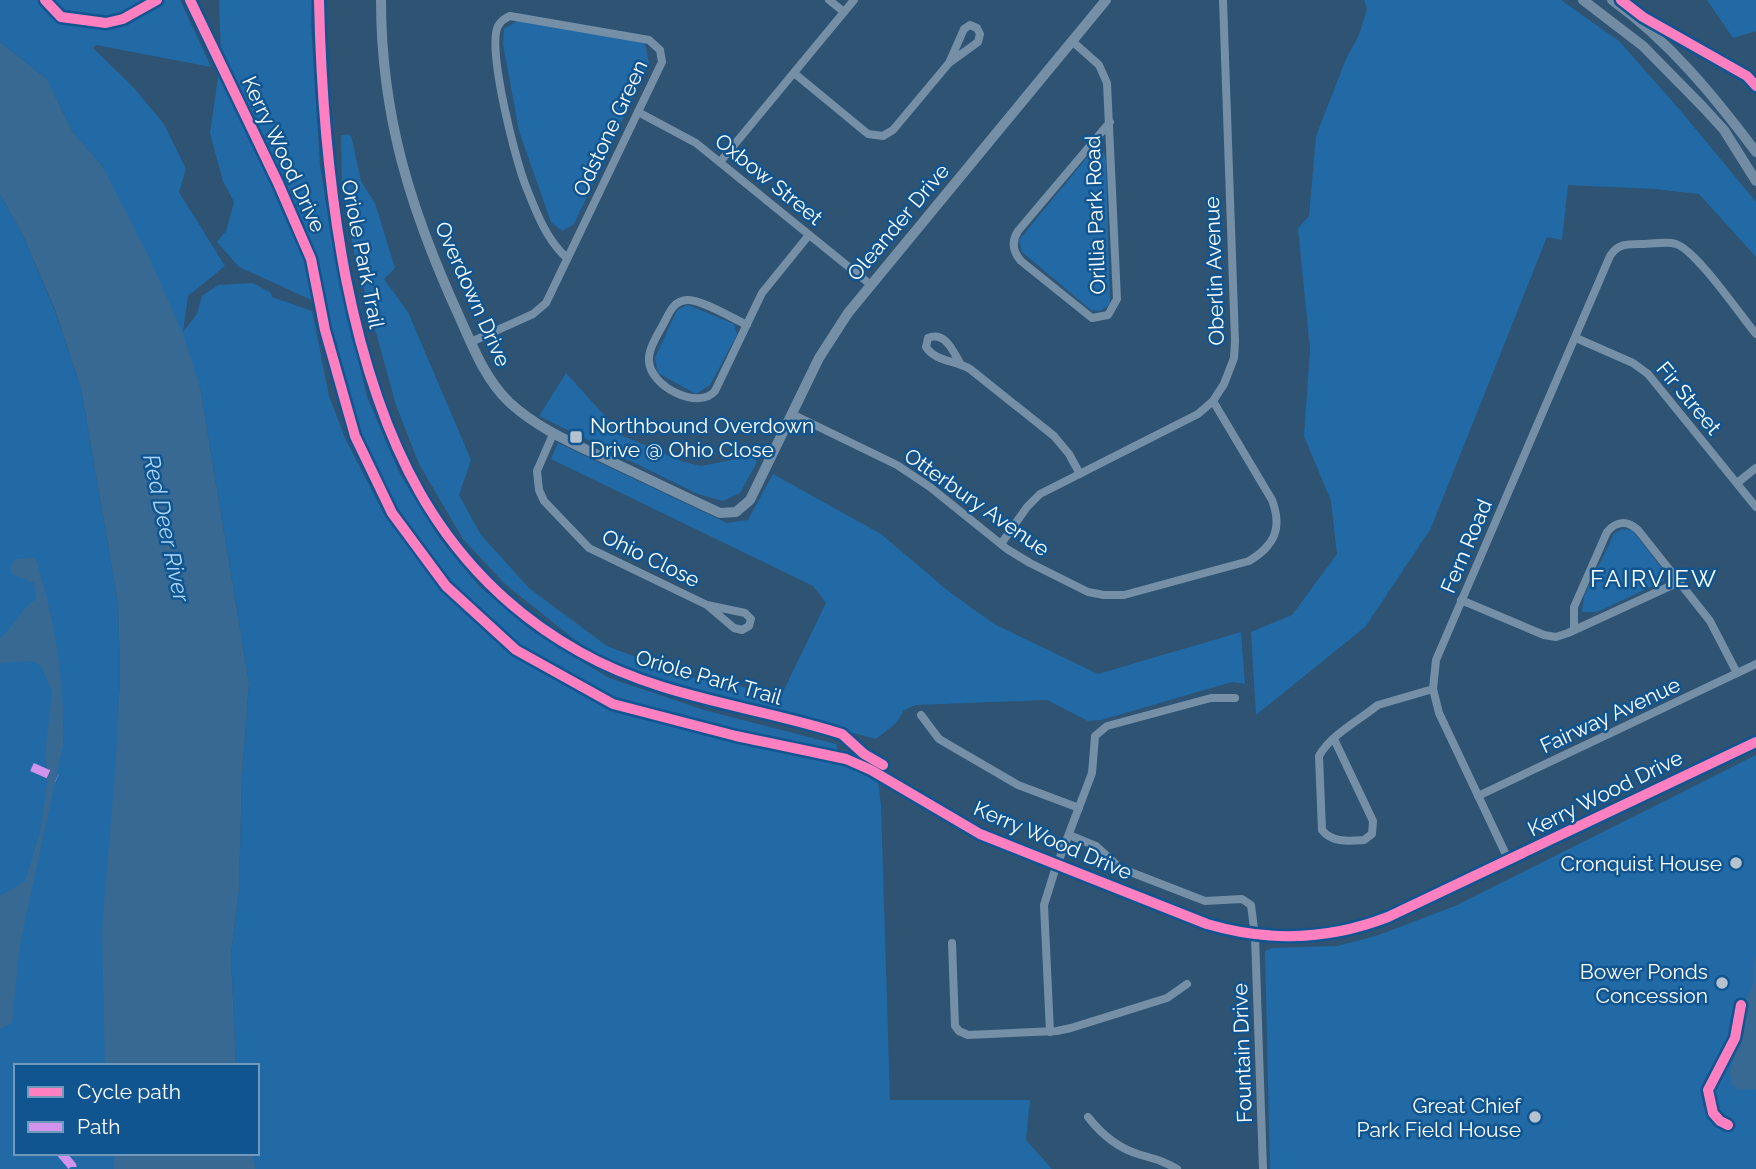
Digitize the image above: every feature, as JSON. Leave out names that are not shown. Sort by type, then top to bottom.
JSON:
[{"type":"main road","points":[[1583,0],[1643,46],[1703,107],[1724,130],[1756,181]]},
{"type":"main road","points":[[1612,0],[1663,42],[1714,97],[1756,152]]},
{"type":"street","name":"Kerry Wood Drive","points":[[190,0],[278,183],[311,259],[325,330],[355,436],[392,513],[446,586],[516,650],[613,704],[736,736],[846,759],[871,770],[980,834],[1058,863],[1192,919],[1255,936],[1330,934],[1373,923],[1756,742]]},
{"type":"street","name":"Overdown Drive","points":[[382,0],[386,86],[402,169],[425,237],[487,377],[508,401],[554,434],[720,513],[736,512],[750,500],[754,491]]},
{"type":"street","points":[[829,0],[844,12]]},
{"type":"street","points":[[720,162],[854,0]]},
{"type":"street","name":"Oleander Drive","points":[[754,491],[824,349],[848,313],[1107,0]]},
{"type":"street","name":"Oberlin Avenue","points":[[1001,544],[1031,502],[1044,492],[1186,422],[1213,401],[1224,384],[1235,349],[1223,0]]},
{"type":"street","name":"Odstone Green","points":[[471,342],[541,309],[549,299],[566,258],[662,62],[660,50],[654,42],[516,15],[506,18],[498,27],[498,70],[525,183],[552,243],[566,258]]},
{"type":"street","points":[[794,73],[868,134],[878,136],[893,130],[949,63],[978,42],[981,34],[978,28],[970,25],[964,29],[949,63]]},
{"type":"street","name":"Orillia Park Road","points":[[1072,41],[1095,60],[1105,75],[1108,90],[1110,122],[1116,299],[1108,315],[1092,318],[1021,261],[1015,254],[1013,241],[1110,122]]},
{"type":"street","name":"Oxbow Street","points":[[638,112],[683,134],[871,285]]},
{"type":"street","points":[[747,325],[696,301],[677,303],[670,310],[650,351],[651,371],[662,384],[677,392],[696,399],[708,397],[715,391],[767,286],[810,235]]},
{"type":"street","name":"Fern Road","points":[[1509,860],[1438,713],[1433,689],[1435,665],[1606,264],[1618,247],[1627,244],[1668,243],[1683,247],[1697,260],[1756,334]]},
{"type":"street","name":"Fir Street","points":[[1576,338],[1633,363],[1648,374],[1756,507]]},
{"type":"street","points":[[960,363],[978,374],[1048,430],[1069,454],[1080,474]]},
{"type":"street","name":"Otterbury Avenue","points":[[792,414],[885,458],[908,472],[1001,544],[1030,563],[1077,587],[1113,596],[1142,591],[1249,561],[1268,547],[1274,536],[1275,508],[1213,401]]},
{"type":"street","name":"Ohio Close","points":[[554,434],[539,465],[537,478],[541,496],[549,507],[593,551],[707,605],[745,613],[751,620],[749,626],[742,631],[734,628],[707,605]]},
{"type":"street","points":[[1737,483],[1756,468]]},
{"type":"street","points":[[1574,631],[1576,603],[1607,533],[1614,525],[1629,524],[1638,530],[1710,621],[1737,673]]},
{"type":"street","points":[[1461,600],[1544,635],[1556,637],[1679,582]]},
{"type":"street","name":"Fairway Avenue","points":[[1478,796],[1756,664]]},
{"type":"street","points":[[1334,739],[1373,821],[1372,834],[1364,840],[1331,838],[1320,826],[1318,759],[1325,747],[1334,739],[1378,705],[1433,689]]},
{"type":"street","points":[[1050,1032],[1044,905],[1092,773],[1095,736],[1102,728],[1211,698],[1235,698]]},
{"type":"street","points":[[921,715],[932,734],[950,746],[1018,785],[1079,808]]},
{"type":"street","name":"Fountain Drive","points":[[1069,835],[1096,846],[1120,868],[1205,901],[1242,899],[1248,901],[1254,910],[1263,1169]]},
{"type":"street","points":[[952,943],[954,1020],[959,1031],[968,1035],[1050,1032],[1071,1028],[1167,998],[1187,984]]},
{"type":"street","points":[[1088,1117],[1117,1145],[1139,1155],[1162,1159],[1177,1169]]},
{"type":"shaded area","points":[[0,0],[180,0],[211,67],[96,45],[93,48],[134,88],[164,124],[186,169],[179,192],[225,266],[188,296],[183,332],[197,314],[202,296],[218,285],[253,283],[271,293],[272,297],[312,311],[329,396],[345,438],[385,516],[440,589],[515,655],[612,709],[735,743],[845,766],[878,781],[890,1100],[1030,1100],[1026,1140],[1052,1169],[256,1169],[252,1155],[259,1155],[259,1064],[236,1064],[231,955],[239,888],[242,775],[249,683],[200,387],[103,167],[72,131],[47,79],[0,42]]},
{"type":"shaded area","points":[[219,0],[312,0],[311,24],[320,166],[333,247],[352,334],[367,397],[400,474],[440,539],[479,586],[531,630],[609,678],[704,710],[836,744],[839,752],[613,704],[516,650],[446,586],[392,513],[355,436],[320,304],[239,267],[217,242],[226,231],[234,202],[223,181],[210,133],[221,57]]},
{"type":"shaded area","points":[[1364,0],[1561,0],[1619,41],[1756,202],[1756,257],[1699,194],[1568,185],[1562,240],[1547,237],[1431,528],[1365,627],[1256,715],[1251,632],[1292,615],[1337,554],[1331,501],[1304,436],[1310,349],[1298,228],[1309,216],[1316,136],[1346,59],[1359,35],[1367,9]]},
{"type":"shaded area","points":[[1707,0],[1756,0],[1756,31],[1733,38]]},
{"type":"shaded area","points":[[517,21],[645,43],[649,63],[574,224],[562,231],[551,222],[519,131],[503,44],[504,29]]},
{"type":"shaded area","points":[[341,135],[351,135],[361,181],[375,203],[395,268],[384,279],[408,312],[471,460],[459,495],[481,535],[529,588],[607,646],[688,677],[782,694],[826,603],[813,586],[551,459],[558,443],[727,523],[748,520],[773,474],[881,534],[947,590],[994,624],[1098,674],[1241,632],[1245,684],[1232,682],[1101,720],[1088,721],[1047,700],[916,705],[904,710],[896,723],[876,739],[678,687],[611,664],[574,639],[505,584],[463,539],[419,464],[396,405],[355,257],[342,186]]},
{"type":"shaded area","points":[[1093,150],[1104,153],[1106,161],[1110,304],[1101,311],[1091,310],[1022,252],[1019,240]]},
{"type":"shaded area","points":[[0,194],[22,233],[55,311],[81,388],[118,603],[120,674],[105,1064],[14,1064],[14,1155],[113,1155],[114,1169],[0,1169]]},
{"type":"shaded area","points":[[688,305],[734,324],[737,335],[710,385],[696,394],[658,373],[655,358],[677,310]]},
{"type":"shaded area","points":[[566,373],[623,436],[684,462],[701,466],[752,456],[757,462],[740,493],[723,501],[698,494],[539,416]]},
{"type":"shaded area","points":[[1622,529],[1632,530],[1663,570],[1664,581],[1597,612],[1582,612],[1584,596],[1614,534]]},
{"type":"shaded area","points":[[1756,755],[1756,1169],[1270,1169],[1265,951],[1272,948],[1337,946],[1376,936],[1455,906]]},
{"type":"water","name":"Red Deer River","points":[[0,42],[47,79],[72,131],[103,167],[150,259],[183,334],[200,387],[249,683],[242,775],[239,888],[231,955],[236,1064],[105,1064],[102,929],[116,760],[120,674],[118,603],[81,388],[55,310],[22,233],[0,194]]},
{"type":"water","points":[[33,558],[43,582],[57,651],[63,745],[20,944],[12,1023],[0,1029],[0,896],[25,881],[41,829],[48,776],[45,756],[52,691],[41,665],[30,661],[0,663],[0,638],[36,599],[34,583],[11,574],[11,565],[15,559]]},
{"type":"water","points":[[1756,955],[1756,1089],[1738,1090],[1732,1085],[1730,1072],[1744,1002],[1754,983],[1753,966]]},
{"type":"water","points":[[113,1155],[252,1155],[256,1169],[114,1169]]},
{"type":"marked path","points":[[32,767],[57,778]]},
{"type":"marked path","points":[[63,1155],[72,1169]]},
{"type":"cycle path","points":[[45,0],[61,17],[106,23],[123,19],[157,0]]},
{"type":"cycle path","points":[[190,0],[278,183],[311,259],[325,330],[355,436],[392,513],[446,586],[516,650],[613,704],[736,736],[846,759],[871,770],[980,834],[1207,924],[1276,936],[1321,934],[1366,925],[1388,917],[1756,742]]},
{"type":"cycle path","name":"Oriole Park Trail","points":[[319,0],[330,175],[346,279],[359,336],[375,391],[395,444],[420,493],[450,539],[487,581],[530,619],[580,652],[611,668],[676,691],[842,734],[864,754],[883,765]]},
{"type":"cycle path","points":[[1621,0],[1643,17],[1747,76],[1756,86]]},
{"type":"cycle path","points":[[1728,1125],[1713,1113],[1708,1090],[1735,1038],[1741,1005]]},
{"type":"place","name":"Northbound Overdown Drive @ Ohio Close","points":[[576,437]]},
{"type":"place","name":"Cronquist House","points":[[1736,863]]},
{"type":"place","name":"Bower Ponds Concession","points":[[1722,983]]},
{"type":"place","name":"Great Chief Park Field House","points":[[1535,1117]]},
{"type":"district","name":"FAIRVIEW","points":[[1654,578]]}]
